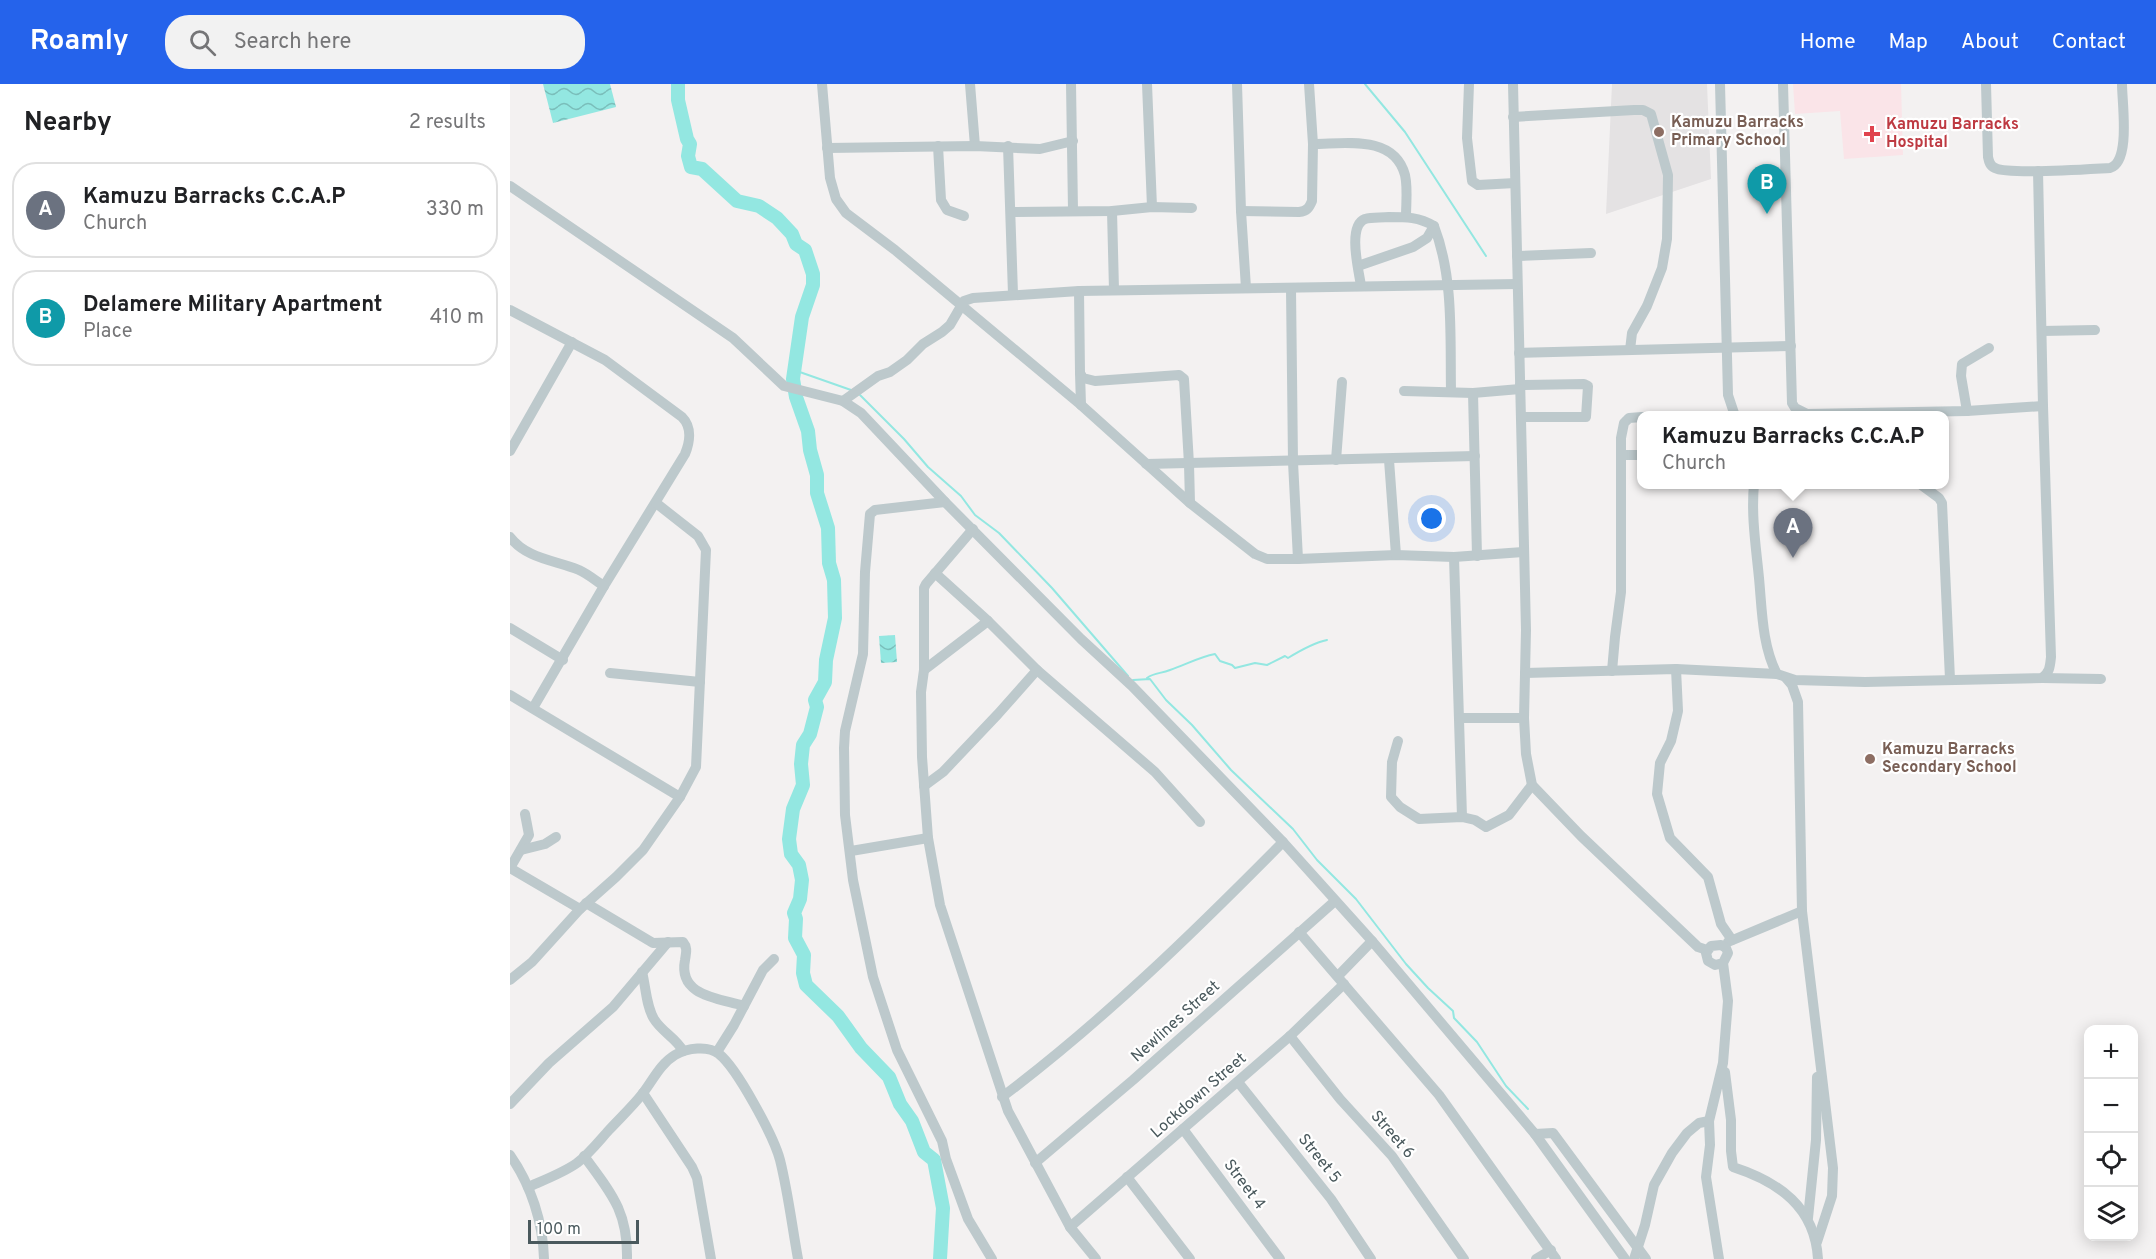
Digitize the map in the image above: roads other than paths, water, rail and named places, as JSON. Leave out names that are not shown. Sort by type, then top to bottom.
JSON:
[{"type":"street","points":[[822,84],[833,191],[840,206],[1081,405],[1190,503],[1255,554],[1267,559],[1298,559],[1396,555],[1454,557],[1523,552]]},
{"type":"street","points":[[970,84],[975,146]]},
{"type":"street","points":[[1071,84],[1073,210]]},
{"type":"street","points":[[1147,84],[1152,207]]},
{"type":"street","points":[[1237,84],[1240,211],[1246,288]]},
{"type":"street","points":[[1240,211],[1306,211],[1312,201],[1309,84]]},
{"type":"street","points":[[1469,84],[1467,138],[1472,181],[1478,184],[1515,183]]},
{"type":"street","points":[[1513,84],[1521,417],[1524,718],[1527,759],[1532,785],[1635,888],[1698,947],[1707,950]]},
{"type":"street","points":[[1720,84],[1728,395],[1731,411]]},
{"type":"street","points":[[1783,84],[1792,403],[1801,411]]},
{"type":"street","points":[[1986,84],[1988,157],[1992,167],[2002,171],[2117,166],[2123,145],[2122,84]]},
{"type":"street","points":[[1513,117],[1634,110],[1643,110],[1651,114],[1668,175],[1667,239],[1662,268],[1647,306],[1632,333],[1630,350]]},
{"type":"street","points":[[827,148],[1008,146],[1040,149],[1073,141]]},
{"type":"street","points":[[1312,144],[1374,144],[1391,154],[1400,164],[1405,177],[1406,217]]},
{"type":"street","points":[[938,146],[941,200],[952,214],[964,216]]},
{"type":"street","points":[[1008,146],[1013,294]]},
{"type":"street","points":[[2038,171],[2051,657],[2050,669],[2042,678]]},
{"type":"street","points":[[510,186],[733,338],[784,386],[843,401],[861,413],[945,502],[1080,639],[1132,686],[1283,842],[1372,941],[1535,1134],[1625,1259]]},
{"type":"street","points":[[1011,212],[1112,211],[1152,207],[1192,208]]},
{"type":"street","points":[[1112,211],[1114,290]]},
{"type":"street","points":[[1361,286],[1355,249],[1358,225],[1364,220],[1406,217],[1422,219],[1434,226],[1440,242],[1447,286],[1451,391]]},
{"type":"street","points":[[1358,266],[1413,248],[1427,238],[1434,226]]},
{"type":"street","points":[[1517,256],[1591,253]]},
{"type":"street","points":[[843,401],[878,376],[890,372],[907,360],[923,344],[950,325],[960,306],[968,299],[1013,294],[1114,290],[1517,284]]},
{"type":"street","points":[[1291,289],[1293,462],[1298,559]]},
{"type":"street","points":[[1079,291],[1081,405]]},
{"type":"street","points":[[510,310],[605,360],[686,421],[689,431],[687,448],[533,708]]},
{"type":"street","points":[[2042,331],[2095,330]]},
{"type":"street","points":[[510,452],[572,342]]},
{"type":"street","points":[[1519,353],[1791,346]]},
{"type":"street","points":[[1967,411],[1961,376],[1962,364],[1989,348]]},
{"type":"street","points":[[1080,373],[1083,378],[1095,381],[1182,376],[1190,464],[1190,503]]},
{"type":"street","points":[[1336,460],[1342,382]]},
{"type":"street","points":[[1404,391],[1473,393],[1520,387],[1584,384],[1588,386],[1586,417],[1521,417]]},
{"type":"street","points":[[1473,393],[1477,556]]},
{"type":"street","points":[[1949,412],[2043,406]]},
{"type":"street","points":[[1612,671],[1621,592],[1621,455],[1624,423],[1629,418],[1637,417]]},
{"type":"street","points":[[1621,455],[1637,455]]},
{"type":"street","points":[[1146,464],[1389,460],[1475,456]]},
{"type":"street","points":[[1389,460],[1396,555]]},
{"type":"street","points":[[1748,489],[1753,498]]},
{"type":"street","points":[[1754,489],[1765,628],[1771,658],[1782,676],[1792,685],[1798,702],[1802,911],[1833,1168],[1832,1196],[1817,1242]]},
{"type":"street","points":[[1927,489],[1942,503],[1950,679]]},
{"type":"street","points":[[945,502],[875,510],[870,514],[865,572],[863,654],[845,731],[845,814],[853,880],[864,940],[873,977],[897,1050],[942,1141],[946,1159],[968,1219],[992,1259]]},
{"type":"street","points":[[510,980],[540,954],[583,906],[643,850],[680,797],[696,767],[706,550],[698,536],[656,503]]},
{"type":"street","points":[[973,529],[924,588],[924,670],[921,692],[928,838],[940,905],[1002,1097],[1070,1227],[1096,1259]]},
{"type":"street","points":[[510,537],[517,545],[534,555],[581,571],[604,586]]},
{"type":"street","points":[[1454,557],[1462,817]]},
{"type":"street","points":[[935,573],[1037,670],[1155,772],[1200,822]]},
{"type":"street","points":[[924,670],[988,621]]},
{"type":"street","points":[[510,628],[563,660]]},
{"type":"street","points":[[1525,673],[1676,669],[1782,676],[1796,680],[1865,682],[1950,679],[2101,679]]},
{"type":"street","points":[[1676,669],[1678,711],[1671,741],[1660,763],[1657,794],[1670,838],[1708,877],[1727,943],[1728,953],[1723,963],[1728,1001],[1724,1063],[1731,1120],[1733,1167],[1742,1169],[1782,1190],[1808,1218],[1817,1242],[1818,1259]]},
{"type":"street","points":[[924,786],[943,772],[1037,670]]},
{"type":"street","points":[[609,673],[700,682]]},
{"type":"street","points":[[510,695],[680,797]]},
{"type":"street","points":[[1460,718],[1524,718]]},
{"type":"street","points":[[1398,741],[1392,762],[1391,797],[1393,801],[1419,819],[1462,817],[1475,820],[1486,827],[1509,815],[1532,785]]},
{"type":"street","points":[[525,814],[529,835],[510,868],[653,943],[683,942],[686,945],[683,969],[685,980],[690,986],[699,993],[744,1006]]},
{"type":"street","points":[[521,850],[545,844],[556,837]]},
{"type":"street","points":[[850,851],[928,838]]},
{"type":"street","points":[[1002,1097],[1090,1026],[1220,906],[1283,842]]},
{"type":"street","name":"Newlines Street","points":[[1035,1163],[1335,901]]},
{"type":"street","points":[[1723,963],[1718,965],[1710,963],[1706,956],[1707,950],[1713,944],[1727,943],[1802,911]]},
{"type":"street","points":[[1299,932],[1439,1095],[1553,1255],[1536,1259]]},
{"type":"street","name":"Lockdown Street","points":[[1070,1227],[1290,1036],[1341,980],[1372,941]]},
{"type":"street","points":[[510,1104],[549,1063],[613,1007],[668,942]]},
{"type":"street","points":[[717,1052],[763,970],[774,959]]},
{"type":"street","points":[[642,972],[655,1021],[680,1044],[683,1052]]},
{"type":"street","name":"Street 6","points":[[1290,1036],[1340,1099],[1392,1156],[1464,1259]]},
{"type":"street","points":[[528,1187],[562,1172],[584,1156],[643,1094],[664,1064],[683,1052],[706,1049],[717,1052],[727,1061],[747,1093],[775,1148],[785,1181],[798,1259]]},
{"type":"street","points":[[1808,1218],[1816,1140],[1816,1090],[1820,1059]]},
{"type":"street","points":[[1719,1259],[1706,1177],[1710,1145],[1709,1121],[1724,1063]]},
{"type":"street","name":"Street 5","points":[[1238,1082],[1331,1199],[1371,1259]]},
{"type":"street","points":[[643,1094],[697,1178],[711,1259]]},
{"type":"street","points":[[1634,1259],[1646,1225],[1654,1185],[1672,1153],[1688,1133],[1700,1123],[1709,1121]]},
{"type":"street","name":"Street 4","points":[[1184,1130],[1280,1259]]},
{"type":"street","points":[[1535,1134],[1553,1133],[1646,1259]]},
{"type":"street","points":[[510,1155],[528,1187],[540,1222],[544,1259]]},
{"type":"street","points":[[584,1156],[615,1200],[621,1213],[626,1228],[627,1259]]},
{"type":"street","points":[[1127,1178],[1190,1259]]},
{"type":"water","points":[[543,84],[610,84],[616,107],[553,123]]},
{"type":"water","points":[[895,635],[897,662],[881,663],[879,636]]},
{"type":"waterway","points":[[678,84],[678,100],[690,144],[688,156],[691,167],[702,169],[737,201],[759,206],[777,218],[792,234],[796,244],[805,250],[813,274],[813,285],[802,317],[793,379],[796,397],[808,431],[810,450],[817,475],[817,493],[828,528],[829,563],[834,580],[835,618],[826,660],[825,682],[815,700],[817,707],[810,734],[803,745],[801,764],[803,785],[793,809],[789,839],[791,854],[799,865],[802,880],[800,899],[794,913],[795,938],[804,955],[803,973],[806,985],[838,1016],[861,1048],[889,1077],[900,1104],[912,1121],[924,1152],[934,1160],[943,1208],[940,1259]]},
{"type":"waterway","points":[[1365,84],[1405,132],[1486,256]]},
{"type":"waterway","points":[[794,370],[851,390]]},
{"type":"waterway","points":[[860,395],[928,467],[961,496],[975,515],[999,533],[1052,588],[1128,676]]},
{"type":"waterway","points":[[1147,678],[1215,654],[1220,661],[1235,668],[1255,663],[1267,665],[1327,640]]},
{"type":"waterway","points":[[1133,680],[1150,679],[1166,700],[1192,725],[1231,770],[1293,829],[1317,860],[1356,899],[1406,964],[1453,1011],[1454,1018],[1477,1042],[1506,1086],[1528,1109]]},
{"type":"place","name":"Kamuzu Barracks Primary School","points":[[1659,132]]},
{"type":"place","name":"Kamuzu Barracks Hospital","points":[[1872,134]]},
{"type":"place","name":"Delamere Military Apartment","points":[[1767,214]]},
{"type":"place","name":"Kamuzu Barracks C.C.A.P","points":[[1793,558]]},
{"type":"place","name":"Kamuzu Barracks Secondary School","points":[[1870,759]]}]
